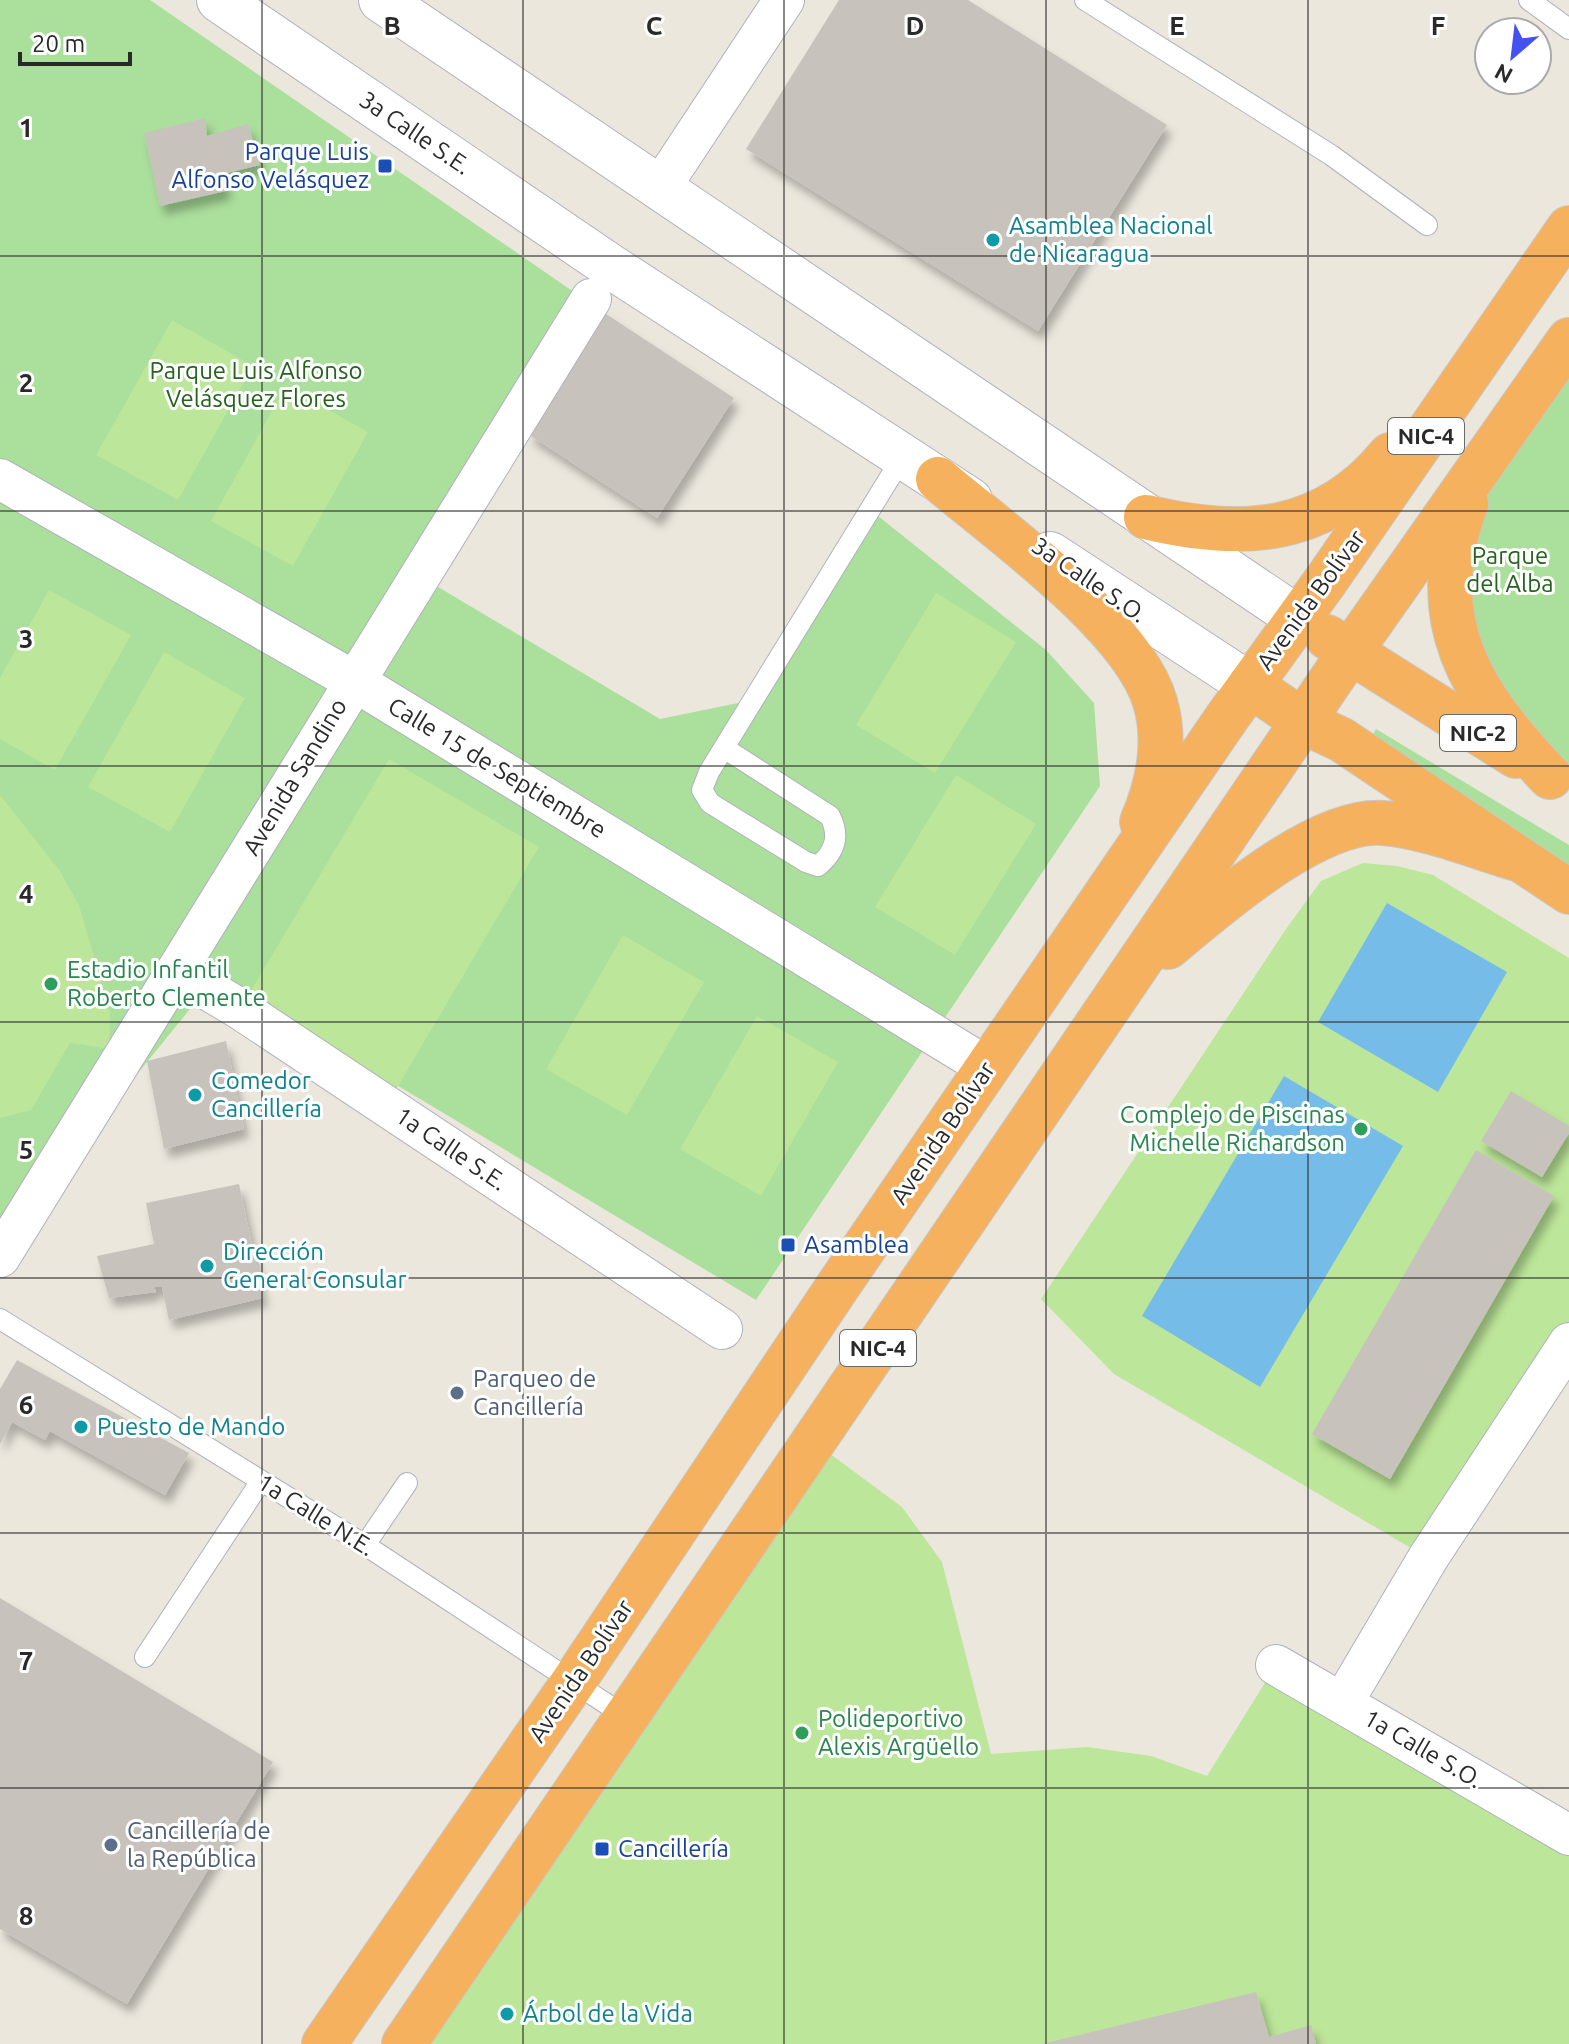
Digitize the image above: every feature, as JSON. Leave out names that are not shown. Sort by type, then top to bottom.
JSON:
[{"type":"highway","name":"Avenida Bolívar","points":[[324,2044],[574,1681],[987,1067],[1569,228]]},
{"type":"highway","points":[[1146,517],[1207,529],[1252,529],[1294,523],[1330,507],[1366,481],[1385,461],[1524,293]]},
{"type":"highway","name":"NIC-4","points":[[404,2044],[1350,652],[1569,340]]},
{"type":"highway","points":[[920,467],[1095,615],[1136,662],[1154,698],[1160,727],[1158,766],[1145,815],[1118,878]]},
{"type":"highway","points":[[1479,468],[1459,523],[1454,547],[1450,601],[1453,627],[1463,656],[1492,710],[1510,735],[1559,783]]},
{"type":"highway","name":"NIC-2","points":[[1298,618],[1559,783]]},
{"type":"highway","name":"3a Calle S.O.","points":[[1250,685],[1304,722],[1342,740],[1569,892]]},
{"type":"highway","points":[[1129,979],[1209,913],[1276,865],[1314,841],[1359,825],[1382,823],[1409,828],[1520,860]]},
{"type":"street","name":"3a Calle S.E.","points":[[219,0],[600,282]]},
{"type":"street","points":[[381,0],[1298,618]]},
{"type":"street","points":[[660,188],[784,0]]},
{"type":"street","name":"3a Calle S.O.","points":[[600,282],[920,467],[1250,685]]},
{"type":"street","name":"Avenida Sandino","points":[[0,1257],[600,282]]},
{"type":"street","name":"Calle 15 de Septiembre","points":[[0,479],[354,681],[987,1067]]},
{"type":"street","name":"1a Calle S.E.","points":[[178,972],[240,1009],[722,1329]]},
{"type":"street","points":[[1343,1702],[1428,1558],[1557,1386],[1569,1343]]},
{"type":"street","name":"1a Calle S.O.","points":[[1276,1665],[1569,1835]]},
{"type":"lane","points":[[1085,0],[1331,155],[1427,225]]},
{"type":"lane","points":[[1529,0],[1569,29]]},
{"type":"lane","points":[[724,748],[830,816],[836,827],[836,842],[826,860],[818,866],[806,862],[704,798],[702,790],[724,748],[920,467]]},
{"type":"lane","name":"1a Calle N.E.","points":[[0,1319],[365,1545],[628,1718]]},
{"type":"lane","points":[[145,1657],[261,1481]]},
{"type":"lane","points":[[365,1545],[407,1483]]},
{"type":"green space","name":"Parque Luis Alfonso Velásquez Flores","points":[[0,0],[150,0],[600,310],[433,584],[660,719],[743,702],[863,504],[1046,650],[1094,703],[1100,786],[756,1300],[216,977],[0,1243]]},
{"type":"green space","points":[[172,320],[253,366],[178,500],[96,455]]},
{"type":"green space","name":"Parque del Alba","points":[[1569,341],[1569,790],[1550,777],[1492,710],[1454,547]]},
{"type":"green space","points":[[286,386],[368,432],[293,566],[211,521]]},
{"type":"green space","points":[[49,590],[131,635],[55,770],[0,739],[0,678]]},
{"type":"green space","points":[[936,593],[1016,642],[935,773],[856,725]]},
{"type":"green space","points":[[164,652],[245,698],[170,832],[88,787]]},
{"type":"green space","points":[[1376,729],[1569,845],[1569,869],[1370,740]]},
{"type":"green space","points":[[389,759],[539,847],[391,1098],[240,1009]]},
{"type":"green space","points":[[956,775],[1036,824],[955,955],[875,907]]},
{"type":"green space","name":"Estadio Infantil Roberto Clemente","points":[[0,795],[60,871],[79,905],[110,1013],[109,1049],[70,1043],[31,1110],[0,1118]]},
{"type":"green space","name":"Complejo de Piscinas Michelle Richardson","points":[[1363,863],[1397,866],[1433,875],[1569,958],[1569,1338],[1428,1558],[1114,1374],[1041,1299],[1321,881]]},
{"type":"green space","points":[[623,935],[704,982],[627,1115],[546,1069]]},
{"type":"green space","points":[[757,1016],[838,1062],[761,1196],[680,1149]]},
{"type":"green space","name":"Polideportivo Alexis Argüello","points":[[814,1442],[902,1507],[942,1562],[991,1754],[1087,1747],[1151,1756],[1207,1776],[1276,1665],[1569,1835],[1569,2044],[404,2044]]},
{"type":"water","points":[[1387,903],[1507,972],[1438,1092],[1318,1022]]},
{"type":"water","points":[[1284,1076],[1403,1146],[1260,1387],[1142,1316]]},
{"type":"building","name":"Asamblea Nacional de Nicaragua","points":[[839,0],[968,0],[1167,125],[1038,331],[746,149]]},
{"type":"building","points":[[205,118],[207,136],[248,124],[260,165],[223,174],[226,191],[160,206],[144,133]]},
{"type":"building","points":[[600,310],[734,398],[657,518],[528,434]]},
{"type":"building","name":"Comedor Cancillería","points":[[226,1041],[244,1129],[164,1149],[147,1061]]},
{"type":"building","points":[[1511,1091],[1569,1126],[1569,1133],[1542,1177],[1481,1141]]},
{"type":"building","points":[[1476,1150],[1554,1196],[1390,1479],[1312,1434]]},
{"type":"building","name":"Dirección General Consular","points":[[239,1184],[263,1298],[169,1320],[162,1287],[154,1286],[156,1292],[109,1298],[97,1256],[154,1244],[146,1203]]},
{"type":"building","name":"Puesto de Mando","points":[[17,1360],[189,1453],[165,1495],[50,1431],[45,1440],[12,1422],[0,1444],[0,1389]]},
{"type":"building","name":"Cancillería de la República","points":[[0,1598],[273,1762],[127,2004],[0,1929]]},
{"type":"building","points":[[1256,1992],[1269,2037],[1311,2025],[1316,2044],[1042,2044]]},
{"type":"place","name":"Parque Luis Alfonso Velásquez","points":[[385,166]]},
{"type":"place","name":"Asamblea Nacional de Nicaragua","points":[[993,240]]},
{"type":"place","name":"Estadio Infantil Roberto Clemente","points":[[51,984]]},
{"type":"place","name":"Comedor Cancillería","points":[[195,1095]]},
{"type":"place","name":"Complejo de Piscinas Michelle Richardson","points":[[1361,1129]]},
{"type":"place","name":"Asamblea","points":[[788,1245]]},
{"type":"place","name":"Dirección General Consular","points":[[207,1266]]},
{"type":"place","name":"Parqueo de Cancillería","points":[[457,1393]]},
{"type":"place","name":"Puesto de Mando","points":[[81,1427]]},
{"type":"place","name":"Polideportivo Alexis Argüello","points":[[802,1733]]},
{"type":"place","name":"Cancillería de la República","points":[[111,1845]]},
{"type":"place","name":"Cancillería","points":[[602,1849]]},
{"type":"place","name":"Árbol de la Vida","points":[[507,2014]]}]
